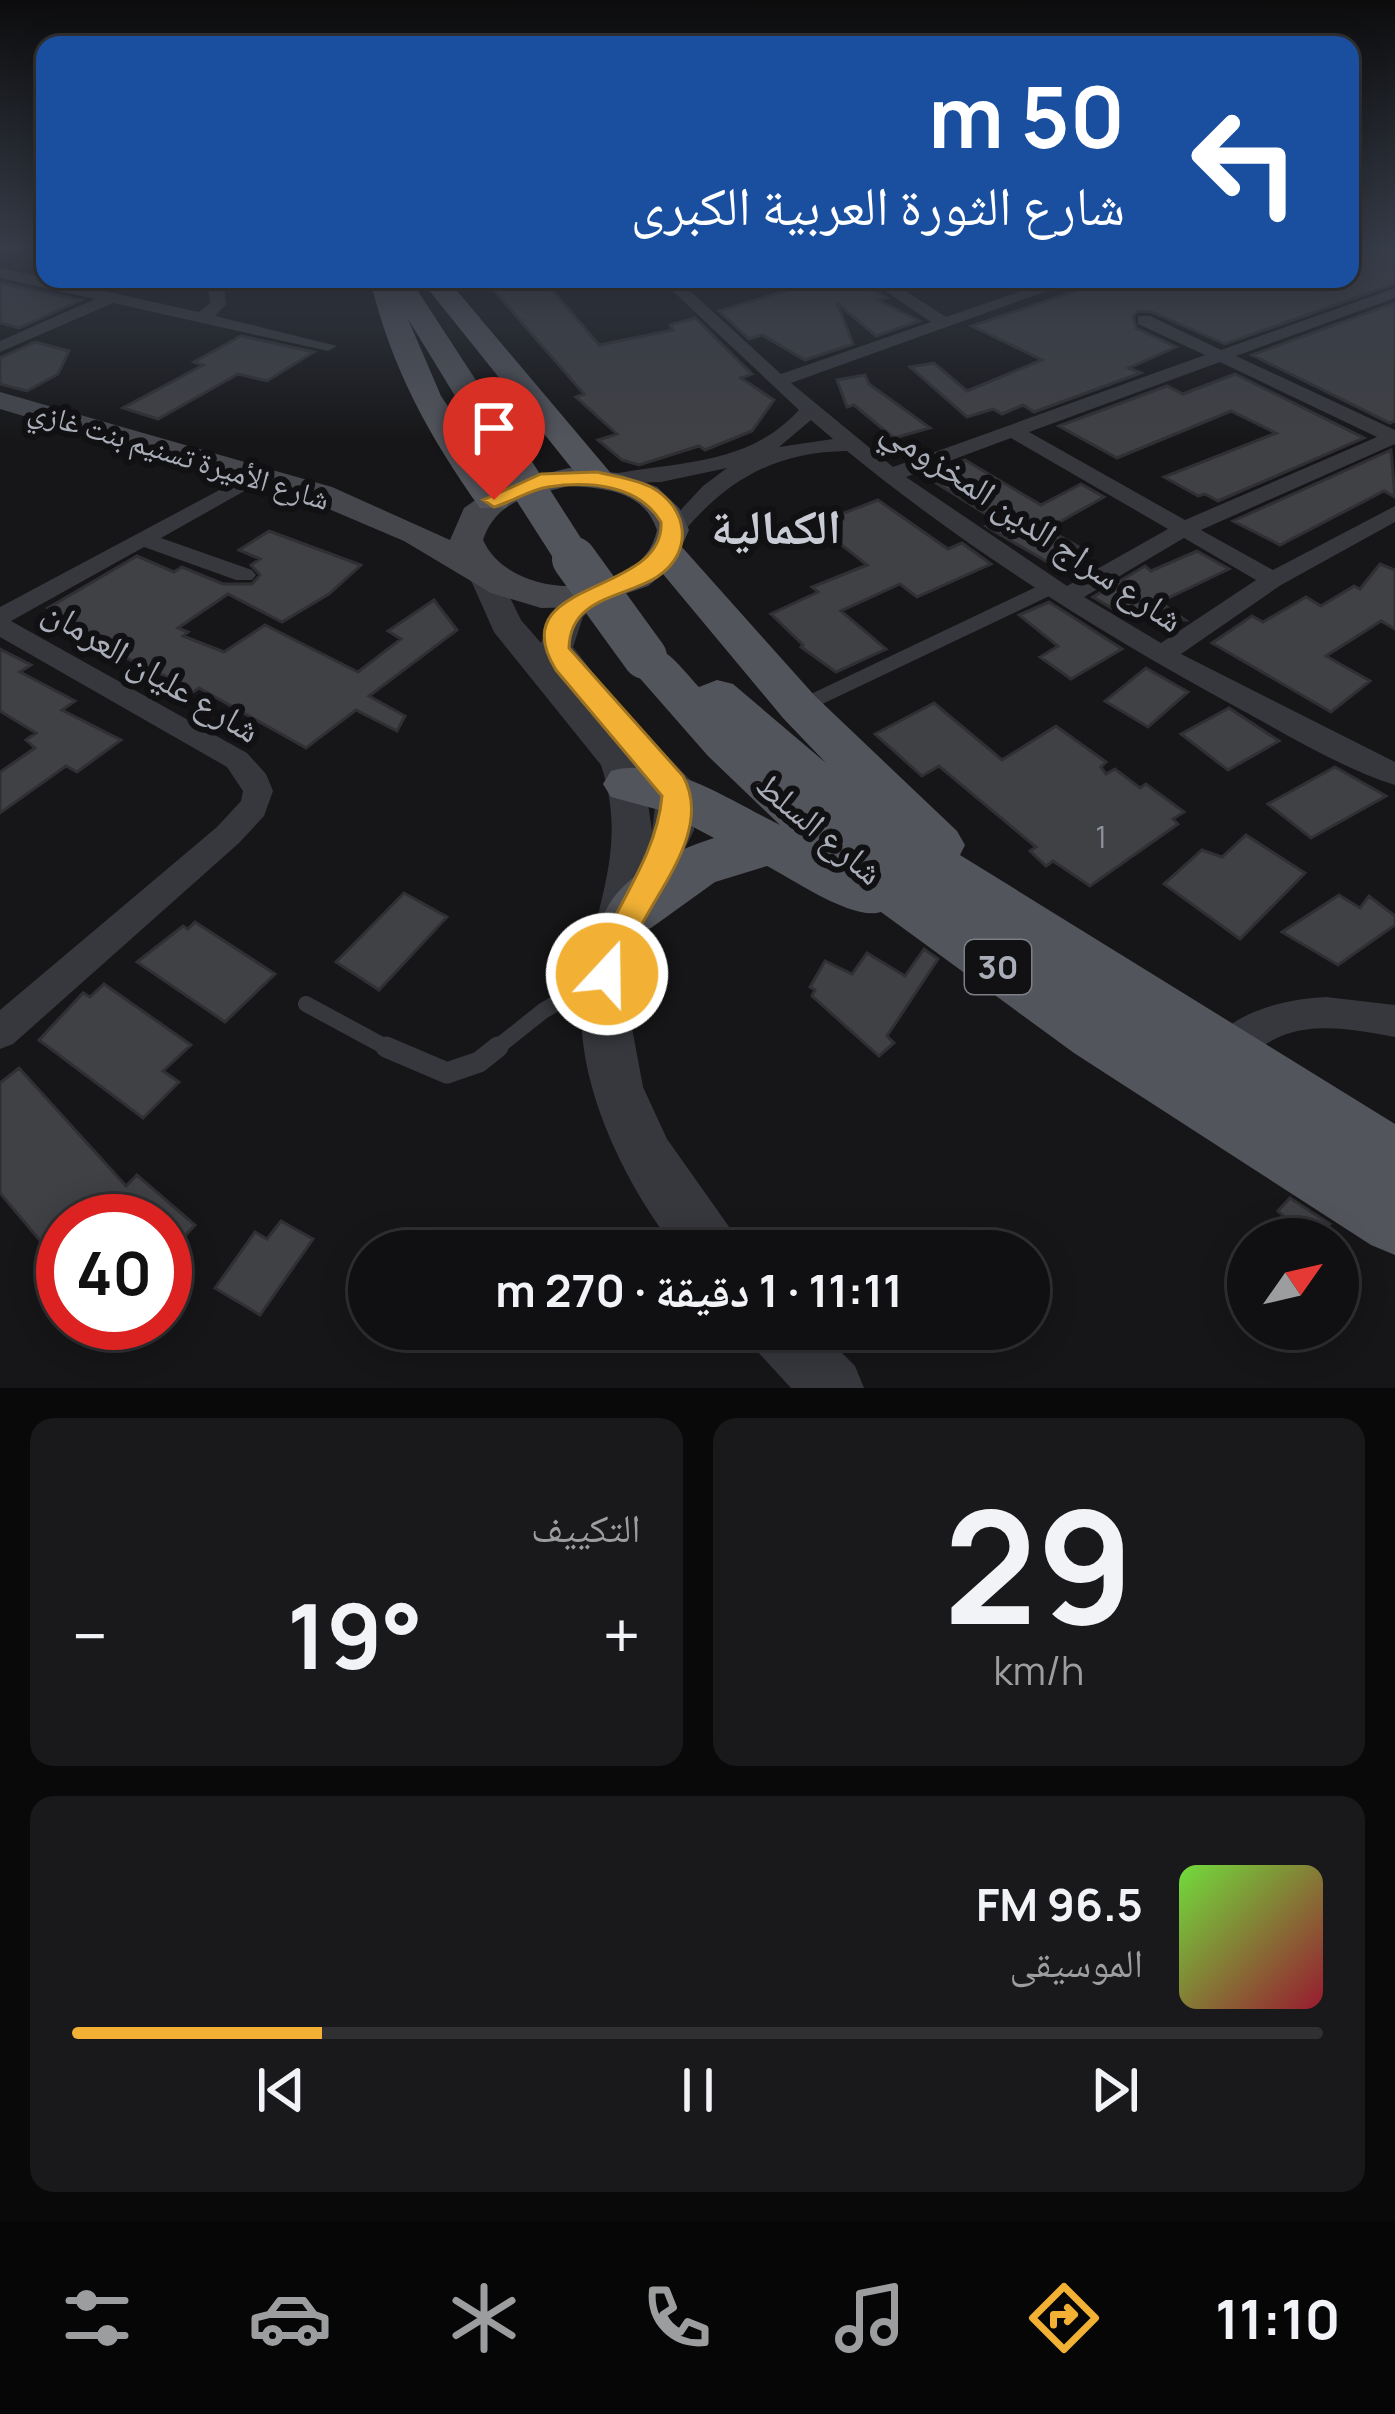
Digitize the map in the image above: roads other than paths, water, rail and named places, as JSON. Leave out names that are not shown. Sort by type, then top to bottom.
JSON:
[{"type":"main road","points":[[391,313],[419,384],[488,504]]},
{"type":"main road","name":"شارع السلط","points":[[422,313],[517,447]]},
{"type":"main road","name":"شارع السلط","points":[[441,313],[517,447],[549,524],[753,772],[900,895],[1003,940],[1225,1053],[1395,1162]]},
{"type":"main road","points":[[462,313],[603,479]]},
{"type":"main road","name":"شارع الأميرة تسنيم بنت غازي","points":[[0,400],[357,510],[416,534],[480,572]]},
{"type":"main road","points":[[670,542],[650,572],[591,594],[532,595],[480,572],[465,548],[466,533],[488,504],[541,481],[603,479],[640,490],[661,504],[670,542],[799,707],[1003,940]]},
{"type":"main road","name":"شارع الأميرة تسنيم بنت غازي","points":[[357,510],[419,515],[488,504]]},
{"type":"main road","points":[[653,790],[771,845],[1003,940]]},
{"type":"main road","points":[[620,940],[671,879],[699,865],[771,845]]},
{"type":"main road","name":"شارع السلط","points":[[1003,940],[1395,1221]]},
{"type":"street","points":[[0,347],[78,313]]},
{"type":"street","points":[[171,313],[328,346]]},
{"type":"street","points":[[202,319],[209,313]]},
{"type":"street","name":"شارع سراج الدين المخزومي","points":[[705,313],[810,410],[891,475],[1059,592],[1161,655],[1395,774]]},
{"type":"street","points":[[928,313],[944,323]]},
{"type":"street","points":[[779,381],[974,313]]},
{"type":"street","points":[[891,475],[1338,313]]},
{"type":"street","points":[[1144,320],[1394,438]]},
{"type":"street","points":[[670,542],[713,484],[788,433],[810,410]]},
{"type":"street","points":[[1013,431],[1274,580]]},
{"type":"street","points":[[1059,592],[1184,529],[1394,438]]},
{"type":"street","points":[[603,479],[688,475],[750,455],[805,445],[853,445]]},
{"type":"street","points":[[0,621],[256,476]]},
{"type":"street","points":[[1161,655],[1274,580],[1395,513]]},
{"type":"street","points":[[146,540],[244,575]]},
{"type":"street","points":[[480,572],[506,624],[618,760],[653,790],[675,825],[620,940],[608,1032],[618,1089],[651,1161],[698,1230]]},
{"type":"street","points":[[591,594],[563,621],[556,648],[602,710],[673,784],[653,790]]},
{"type":"street","name":"شارع عليان العرمان","points":[[0,621],[237,760],[251,772],[259,796],[254,810],[228,835],[0,1031]]},
{"type":"street","points":[[1225,1053],[1248,1031],[1280,1017],[1354,1012],[1395,1021]]},
{"type":"street","points":[[797,1350],[833,1388]]},
{"type":"lane","points":[[799,707],[1059,592]]},
{"type":"lane","points":[[306,1004],[434,1071],[460,1071],[543,1011],[620,940]]},
{"type":"district","name":"الكمالية","points":[[776,527]]}]
